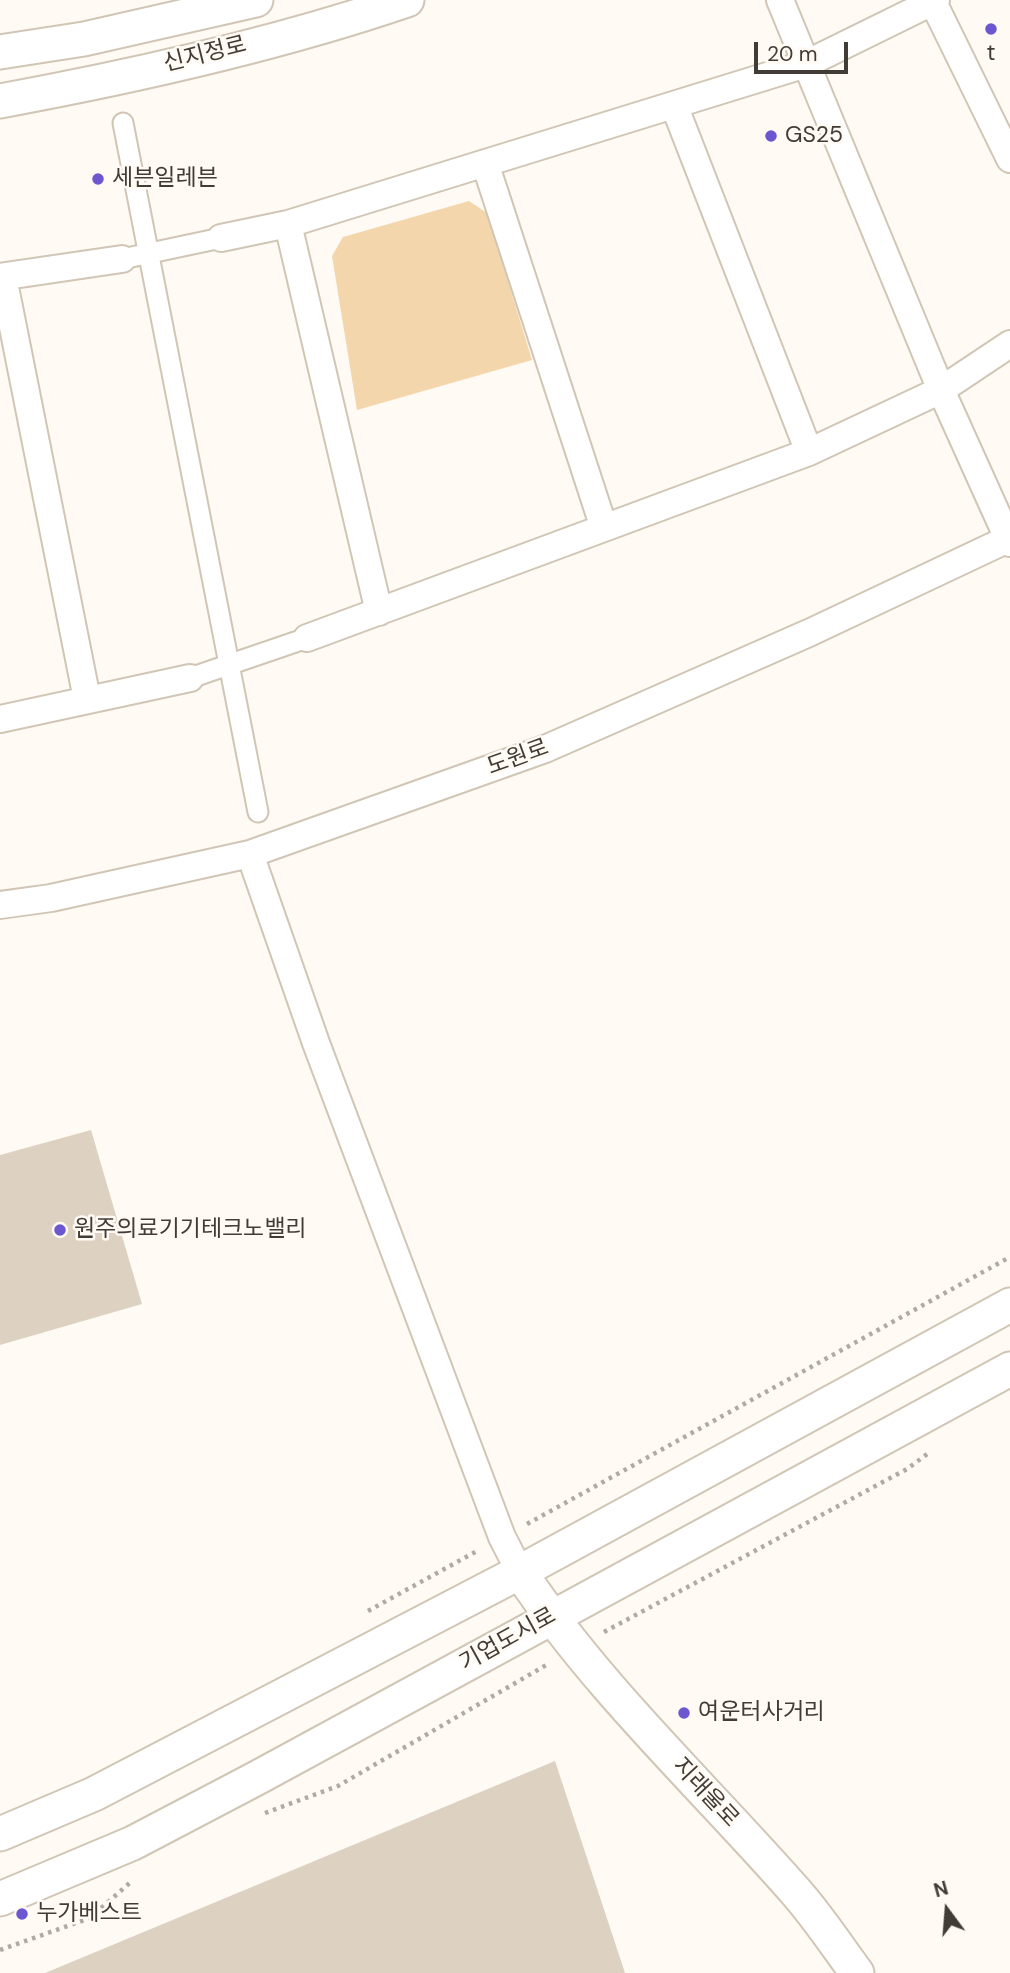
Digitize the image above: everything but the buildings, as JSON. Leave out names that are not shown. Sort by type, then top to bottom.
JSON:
[{"type":"street","points":[[0,52],[84,39],[256,0]]},
{"type":"street","name":"신지정로","points":[[0,101],[89,85],[275,38],[407,0]]},
{"type":"street","points":[[780,0],[942,390],[1009,540]]},
{"type":"street","points":[[87,699],[1,277],[150,254],[288,224],[806,64],[935,1],[1010,159]]},
{"type":"street","points":[[674,105],[809,452]]},
{"type":"street","points":[[123,123],[258,812]]},
{"type":"street","points":[[485,163],[604,528]]},
{"type":"street","points":[[288,224],[379,612]]},
{"type":"street","points":[[0,719],[190,678],[379,612],[809,452],[942,390],[1010,344]]},
{"type":"street","name":"도원로","points":[[0,905],[51,898],[250,854],[545,749],[811,632],[1009,540]]},
{"type":"street","points":[[250,854],[326,1069],[502,1537],[520,1572]]},
{"type":"street","points":[[0,1834],[94,1794],[520,1572],[1010,1305]]},
{"type":"street","name":"기업도시로","points":[[0,1899],[133,1843],[1010,1369]]},
{"type":"street","name":"지래울로","points":[[520,1572],[550,1617],[649,1733],[798,1894],[857,1973]]},
{"type":"path","points":[[549,1512],[1010,1257]]},
{"type":"path","points":[[618,1624],[907,1469],[939,1446]]},
{"type":"path","points":[[261,1815],[338,1786],[526,1676]]},
{"type":"path","points":[[0,1950],[90,1918],[137,1876]]},
{"type":"shaded area","points":[[469,201],[487,213],[532,360],[357,410],[332,256],[343,237]]},
{"type":"place","name":"t","points":[[991,29]]},
{"type":"place","name":"GS25","points":[[771,136]]},
{"type":"place","name":"세븐일레븐","points":[[98,179]]},
{"type":"place","name":"원주의료기기테크노밸리","points":[[60,1230]]},
{"type":"place","name":"여운터사거리","points":[[684,1713]]},
{"type":"place","name":"누가베스트","points":[[22,1914]]}]
